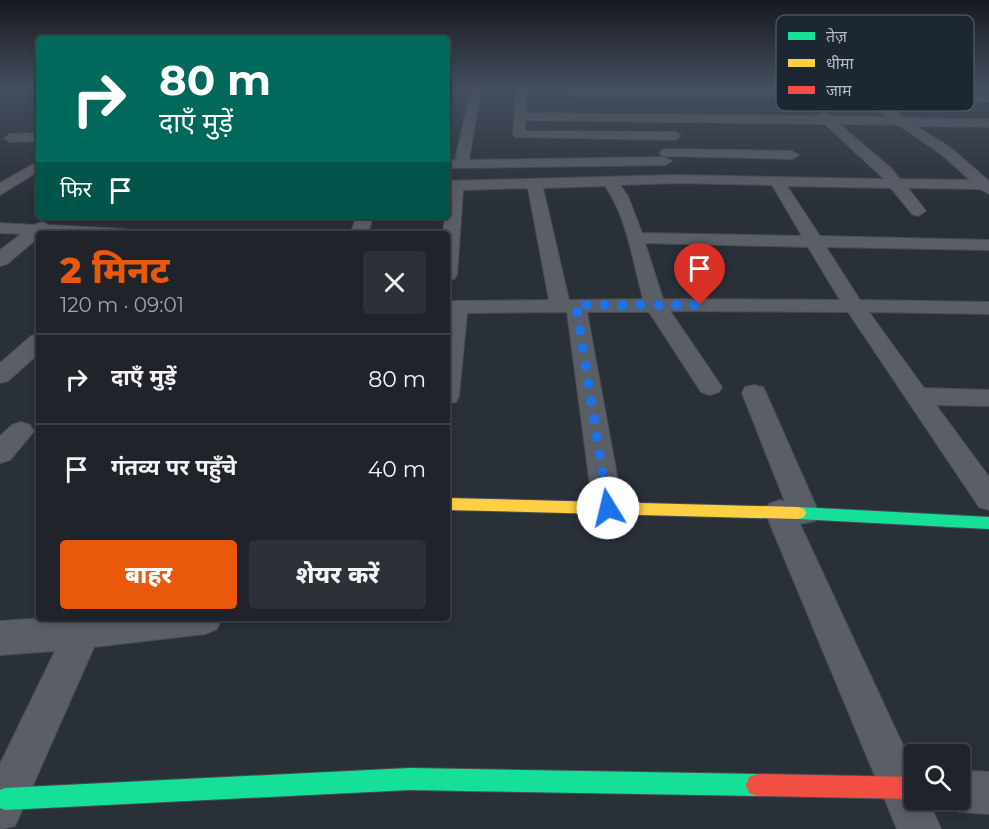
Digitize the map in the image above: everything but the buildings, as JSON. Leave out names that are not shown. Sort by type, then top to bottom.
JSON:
[{"type":"street","points":[[466,125],[454,164],[480,163],[518,148],[675,136]]},
{"type":"street","points":[[518,148],[519,125]]},
{"type":"street","points":[[675,179],[666,157],[683,125]]},
{"type":"street","points":[[736,125],[768,129],[796,125]]},
{"type":"street","points":[[764,125],[804,168]]},
{"type":"street","points":[[832,125],[886,171],[918,211]]},
{"type":"street","points":[[906,125],[946,152],[987,186]]},
{"type":"street","points":[[10,138],[36,138]]},
{"type":"street","points":[[518,148],[804,168],[894,183],[987,186]]},
{"type":"street","points":[[480,163],[483,186]]},
{"type":"street","points":[[0,190],[36,167]]},
{"type":"street","points":[[449,231],[452,186],[675,179],[776,180],[804,168]]},
{"type":"street","points":[[776,180],[853,305],[989,499]]},
{"type":"street","points":[[610,182],[620,196],[656,305],[710,387]]},
{"type":"street","points":[[535,184],[568,305],[608,508]]},
{"type":"street","points":[[36,231],[53,219]]},
{"type":"street","points":[[0,228],[73,231]]},
{"type":"street","points":[[0,260],[36,231]]},
{"type":"street","points":[[635,238],[989,245]]},
{"type":"street","points":[[450,343],[452,307],[853,305],[989,308]]},
{"type":"street","points":[[0,352],[35,348]]},
{"type":"street","points":[[0,376],[35,348]]},
{"type":"street","points":[[754,393],[792,512],[904,778]]},
{"type":"street","points":[[917,396],[989,398]]},
{"type":"street","points":[[0,453],[21,431]]},
{"type":"street","points":[[450,504],[792,512],[988,524]]},
{"type":"street","points":[[0,638],[85,625],[154,621]]},
{"type":"street","points":[[85,625],[3,805],[410,779],[904,787]]},
{"type":"street","points":[[970,792],[989,793]]},
{"type":"street","points":[[914,810],[919,829]]},
{"type":"traffic: fast","points":[[798,513],[989,523]]},
{"type":"traffic: fast","points":[[5,799],[410,779],[757,785]]},
{"type":"traffic: slow","points":[[450,504],[798,513]]},
{"type":"traffic: jam","points":[[757,785],[904,788]]},
{"type":"route","points":[[608,508],[576,305],[700,305]]}]
